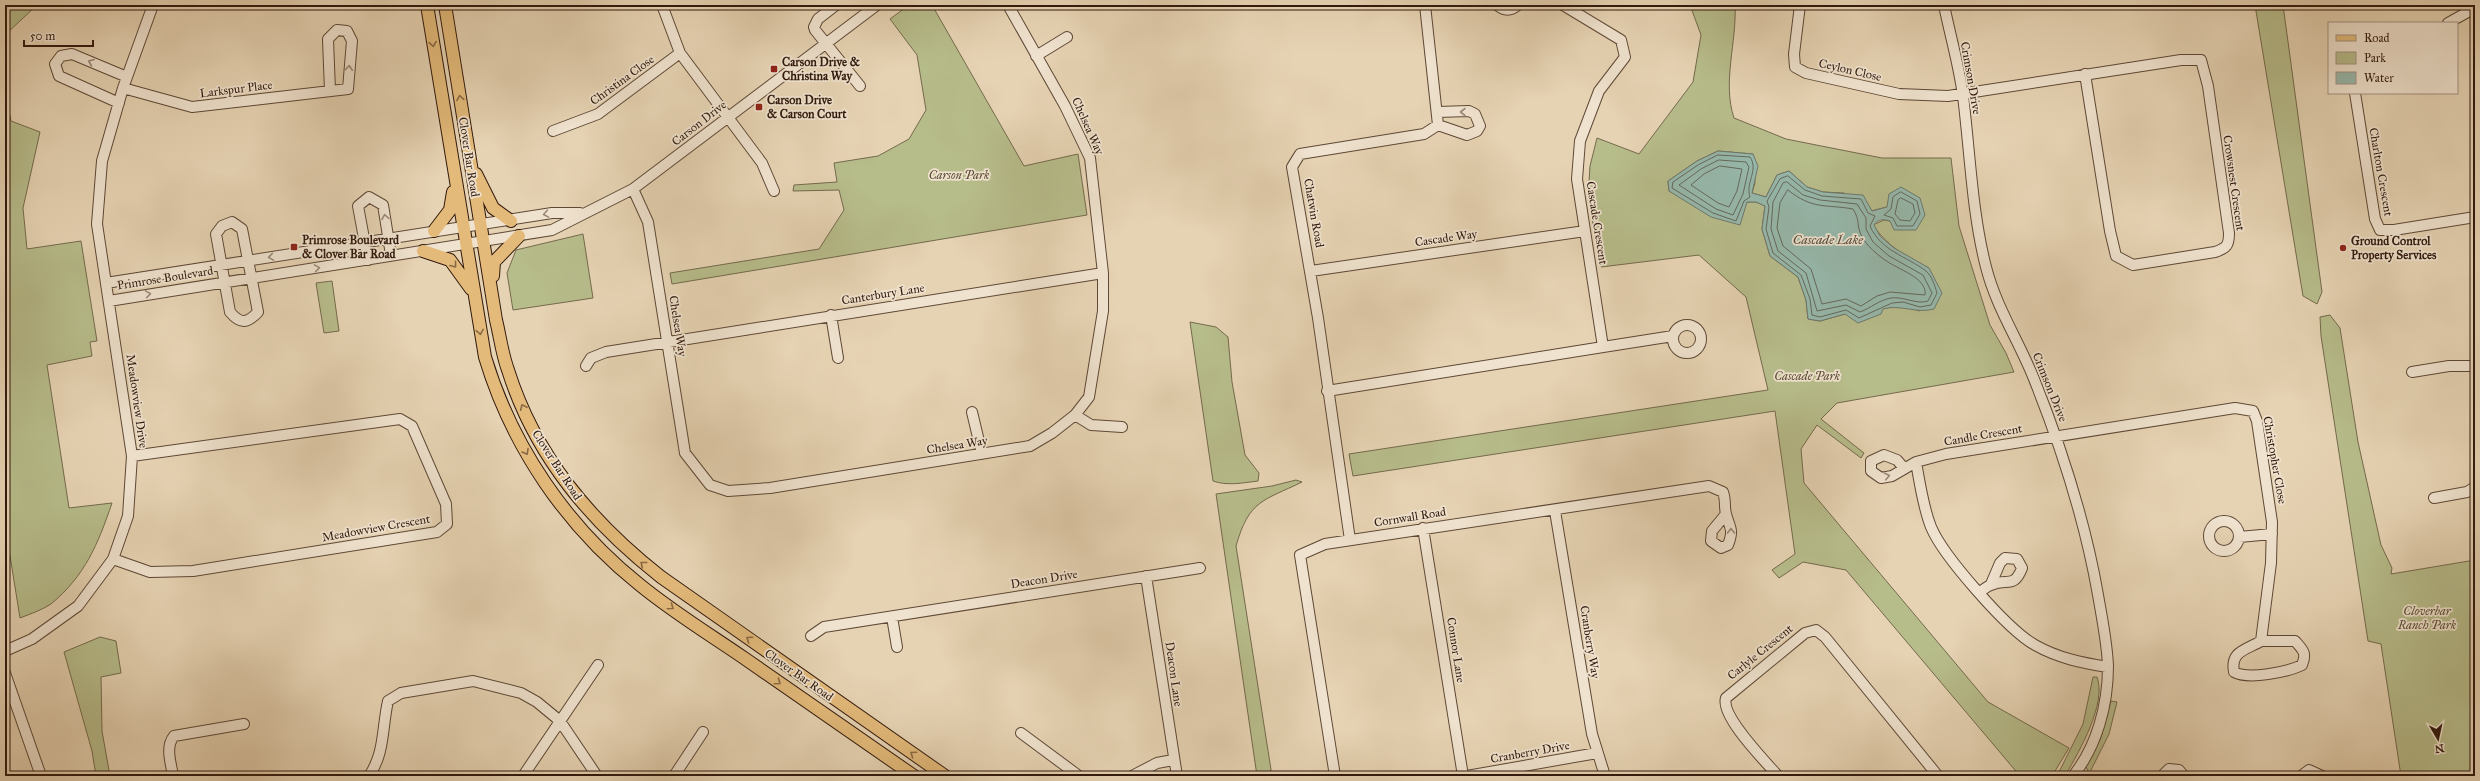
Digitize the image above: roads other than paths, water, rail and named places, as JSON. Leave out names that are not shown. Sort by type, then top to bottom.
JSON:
[{"type":"main road","name":"Clover Bar Road","points":[[427,5],[454,181],[485,357],[495,391],[511,426],[548,488],[588,538],[641,586],[914,776]]},
{"type":"main road","name":"Clover Bar Road","points":[[445,5],[491,293],[508,370],[520,402],[553,463],[574,495],[598,521],[630,552],[661,577],[945,776]]},
{"type":"main road","points":[[470,164],[493,208],[511,221]]},
{"type":"main road","points":[[434,231],[450,210],[454,181]]},
{"type":"main road","points":[[491,293],[494,262],[518,236]]},
{"type":"main road","points":[[422,251],[450,260],[474,294]]},
{"type":"street","name":"Meadowview Drive","points":[[5,651],[32,639],[78,606],[113,560],[128,516],[132,456],[97,224],[102,161],[123,88],[153,5]]},
{"type":"street","points":[[662,5],[680,53],[762,164],[774,191]]},
{"type":"street","points":[[836,5],[815,23],[815,30],[860,86]]},
{"type":"street","name":"Carson Drive","points":[[465,244],[552,230],[582,213],[633,189],[877,5]]},
{"type":"street","name":"Chelsea Way","points":[[633,189],[648,222],[686,453],[710,485],[728,491],[770,488],[1030,446],[1052,433],[1075,415],[1089,397],[1094,375],[1103,311],[1103,272],[1090,158],[1065,106],[1008,5]]},
{"type":"street","points":[[1425,5],[1438,112],[1438,126],[1467,135],[1477,131],[1480,126],[1479,120],[1469,111],[1438,112]]},
{"type":"street","points":[[1497,5],[1502,9],[1513,9],[1518,5]]},
{"type":"street","name":"Cascade Crescent","points":[[1563,5],[1621,40],[1625,57],[1599,91],[1580,141],[1577,179],[1603,347]]},
{"type":"street","name":"Ceylon Close","points":[[1800,5],[1794,54],[1795,67],[1806,73],[1899,94],[1948,96],[1962,93]]},
{"type":"street","name":"Crimson Drive","points":[[1944,5],[1962,93],[1986,268],[1998,303],[2033,376],[2075,495],[2091,556],[2105,633],[2108,667],[2105,698],[2100,724],[2076,775]]},
{"type":"street","points":[[2450,22],[2475,8]]},
{"type":"street","name":"Larkspur Place","points":[[123,88],[192,107],[348,89],[352,41],[347,31],[337,30],[328,39],[330,90]]},
{"type":"street","points":[[1036,56],[1067,37]]},
{"type":"street","name":"Christina Close","points":[[553,131],[598,114],[680,53]]},
{"type":"street","points":[[119,103],[59,76],[55,64],[61,56],[72,54],[127,77]]},
{"type":"street","name":"Crowsnest Crescent","points":[[1962,93],[2085,74],[2188,59],[2201,60],[2208,86],[2229,233],[2229,244],[2225,248],[2215,252],[2133,265],[2116,256],[2110,231],[2085,74]]},
{"type":"street","name":"Charlton Crescent","points":[[2355,94],[2375,219],[2380,230],[2394,230],[2475,217]]},
{"type":"street","name":"Chatwin Road","points":[[1350,540],[1311,271],[1292,167],[1300,154],[1424,134],[1438,126]]},
{"type":"street","points":[[368,260],[366,242],[359,219],[358,206],[369,197],[383,205],[391,255]]},
{"type":"street","name":"Carson Drive","points":[[463,228],[552,213],[582,213]]},
{"type":"street","name":"Primrose Boulevard","points":[[232,222],[242,229],[246,261],[258,312],[250,320],[244,322],[236,320],[230,312],[216,234],[222,226],[232,222]]},
{"type":"street","name":"Primrose Boulevard","points":[[106,283],[222,266],[434,231],[463,228]]},
{"type":"street","name":"Cascade Way","points":[[1311,271],[1585,231]]},
{"type":"street","name":"Primrose Boulevard","points":[[109,301],[225,281],[465,244]]},
{"type":"street","name":"Canterbury Lane","points":[[586,366],[591,358],[606,352],[1103,272]]},
{"type":"street","points":[[831,315],[838,358]]},
{"type":"street","points":[[1328,391],[1673,336]]},
{"type":"street","points":[[2412,372],[2449,366],[2475,366]]},
{"type":"street","name":"Christopher Close","points":[[2055,436],[2235,408],[2253,411],[2257,421],[2272,534],[2271,563],[2261,641]]},
{"type":"street","points":[[972,412],[982,454]]},
{"type":"street","points":[[1075,415],[1091,425],[1122,427]]},
{"type":"street","name":"Meadowview Crescent","points":[[113,560],[150,572],[193,571],[437,532],[446,524],[446,504],[412,426],[400,419],[132,456]]},
{"type":"street","name":"Candle Crescent","points":[[1904,468],[1916,462],[1946,454],[2055,436]]},
{"type":"street","points":[[1916,462],[1925,507],[1932,529],[1946,552],[2008,624],[2035,645],[2071,661],[2108,667]]},
{"type":"street","name":"Cornwall Road","points":[[1335,776],[1300,555],[1325,544],[1424,528],[1555,511],[1709,486],[1723,492],[1726,514]]},
{"type":"street","points":[[2434,498],[2467,492],[2475,487]]},
{"type":"street","name":"Cranberry Way","points":[[1555,511],[1597,753],[1605,776]]},
{"type":"street","name":"Connor Lane","points":[[1424,528],[1462,776]]},
{"type":"street","points":[[2239,537],[2272,534]]},
{"type":"street","name":"Deacon Drive","points":[[811,636],[824,627],[1200,568]]},
{"type":"street","name":"Deacon Lane","points":[[1146,576],[1176,776]]},
{"type":"street","points":[[1980,592],[1991,584]]},
{"type":"street","points":[[892,617],[897,647]]},
{"type":"street","name":"Carlyle Crescent","points":[[1778,776],[1739,729],[1726,710],[1724,703],[1726,698],[1805,633],[1816,630],[1825,638],[1938,776]]},
{"type":"street","points":[[2261,641],[2295,641],[2304,651],[2306,657],[2302,664],[2294,669],[2241,676],[2234,672],[2232,663],[2236,654],[2261,641]]},
{"type":"street","points":[[523,776],[598,664]]},
{"type":"street","points":[[5,672],[41,776]]},
{"type":"street","points":[[369,776],[375,768],[382,746],[388,701],[401,693],[474,681],[520,693],[537,702],[560,721],[597,776]]},
{"type":"street","points":[[173,776],[169,748],[170,741],[174,736],[244,724]]},
{"type":"street","points":[[674,776],[703,732]]},
{"type":"street","points":[[1021,733],[1079,776]]},
{"type":"street","name":"Cranberry Drive","points":[[1467,776],[1597,753]]},
{"type":"street","points":[[1132,776],[1157,763],[1173,760]]},
{"type":"street","points":[[2162,776],[2169,769],[2179,770],[2184,776]]},
{"type":"street","points":[[2300,776],[2309,770],[2322,776]]},
{"type":"water","name":"Cascade Lake","points":[[1718,151],[1753,154],[1758,166],[1752,193],[1766,197],[1777,175],[1789,171],[1807,187],[1823,192],[1863,195],[1872,211],[1887,207],[1889,194],[1901,187],[1920,198],[1925,215],[1916,230],[1894,230],[1890,221],[1885,220],[1881,220],[1874,225],[1880,236],[1894,248],[1929,268],[1942,293],[1934,309],[1883,309],[1881,314],[1858,323],[1845,314],[1820,321],[1808,319],[1806,300],[1798,277],[1770,256],[1762,229],[1765,206],[1756,202],[1747,202],[1740,225],[1711,217],[1669,191],[1668,181],[1697,161]]},
{"type":"place","name":"Carson Drive & Christina Way","points":[[774,69]]},
{"type":"place","name":"Carson Drive & Carson Court","points":[[759,107]]},
{"type":"place","name":"Primrose Boulevard & Clover Bar Road","points":[[294,247]]},
{"type":"place","name":"Ground Control Property Services","points":[[2343,248]]},
{"type":"park label","name":"Carson Park","points":[[959,175]]},
{"type":"park label","name":"Cascade Park","points":[[1807,376]]},
{"type":"park label","name":"Cloverbar Ranch Park","points":[[2427,618]]}]
